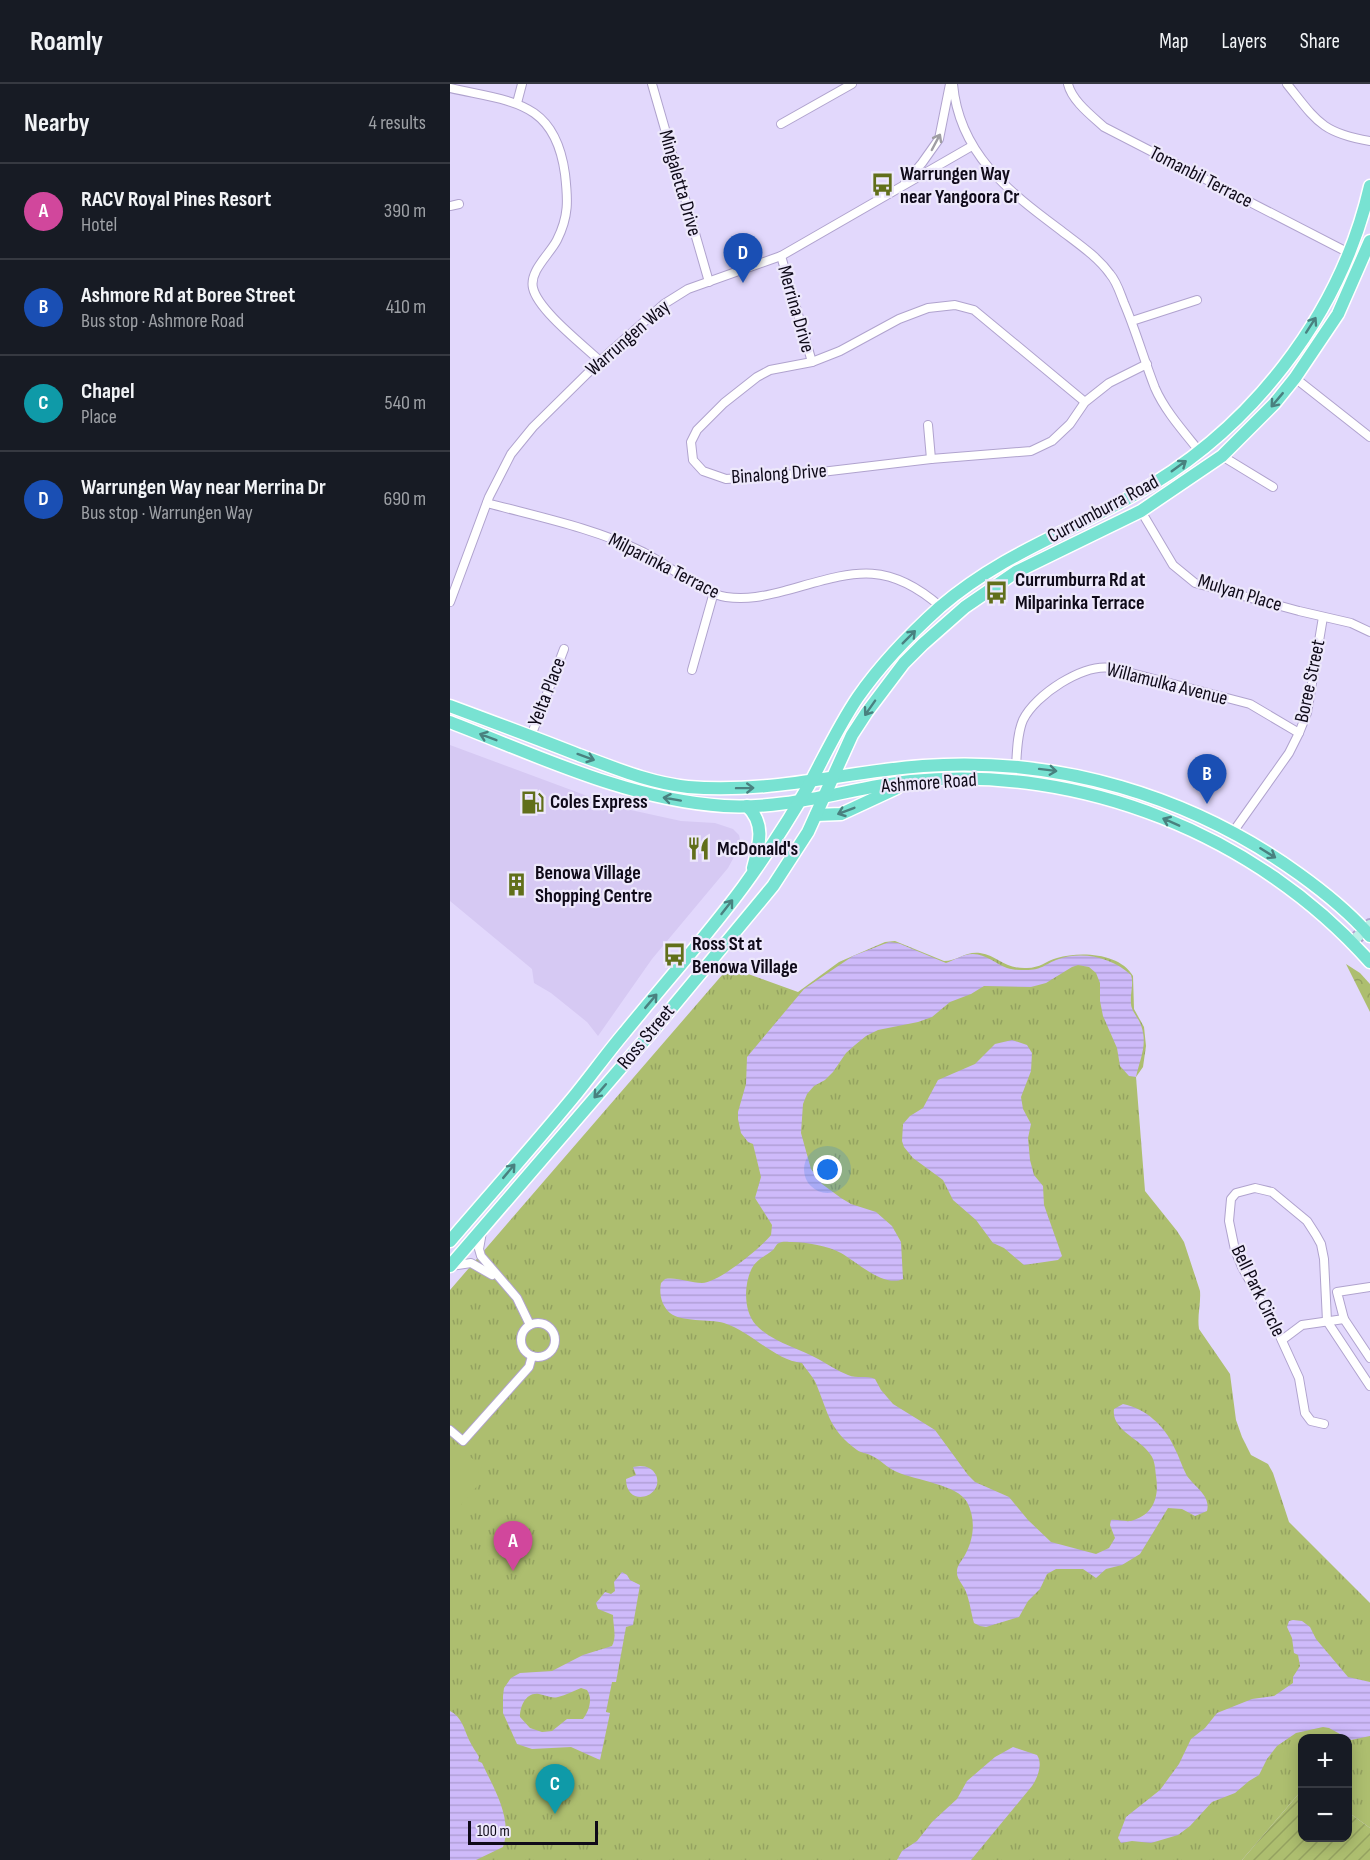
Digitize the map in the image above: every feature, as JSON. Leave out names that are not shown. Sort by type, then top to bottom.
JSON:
[{"type":"main road","name":"Currumburra Road","points":[[798,802],[858,697],[892,656],[941,607],[1003,561],[1130,498],[1168,474],[1200,452],[1247,408],[1285,363],[1329,296],[1349,253],[1370,186]]},
{"type":"main road","name":"Currumburra Road","points":[[825,797],[844,751],[867,712],[904,663],[944,624],[980,595],[1016,572],[1141,511],[1222,456],[1274,404],[1295,378],[1338,314],[1370,241]]},
{"type":"main road","name":"Ashmore Road","points":[[450,706],[645,779],[674,785],[747,788],[810,782],[893,769],[967,765],[1060,772],[1115,785],[1168,803],[1233,832],[1283,862],[1368,930]]},
{"type":"main road","name":"Ashmore Road","points":[[450,722],[629,789],[690,802],[747,806],[798,802],[912,781],[964,778],[1031,783],[1092,794],[1132,807],[1224,846],[1275,877],[1317,909],[1370,962]]},
{"type":"main road","points":[[816,815],[841,814],[912,781]]},
{"type":"main road","name":"Ross Street","points":[[450,1266],[764,898],[787,866],[825,797]]},
{"type":"main road","name":"Ross Street","points":[[450,1241],[458,1225],[575,1094],[752,875],[798,802]]},
{"type":"main road","points":[[747,806],[754,815],[760,831],[752,875]]},
{"type":"street","points":[[517,103],[522,84]]},
{"type":"street","name":"Mingaletta Drive","points":[[652,84],[709,282]]},
{"type":"street","points":[[781,124],[852,84]]},
{"type":"street","points":[[952,84],[958,110],[972,146],[990,171],[1005,186],[1098,260],[1112,275],[1132,321],[1156,390],[1172,416],[1200,452]]},
{"type":"street","points":[[900,188],[939,139],[952,84]]},
{"type":"street","name":"Tomanbil Terrace","points":[[1068,84],[1069,89],[1085,109],[1104,127],[1349,253]]},
{"type":"street","points":[[1287,84],[1323,126],[1337,134],[1370,141]]},
{"type":"street","points":[[450,88],[517,103],[540,116],[554,134],[564,165],[568,199],[565,224],[555,244],[537,270],[532,285],[539,303],[600,361]]},
{"type":"street","name":"Warrungen Way","points":[[450,602],[487,503],[511,454],[533,427],[600,361],[664,304],[688,289],[781,256],[972,146]]},
{"type":"street","points":[[450,206],[459,204]]},
{"type":"street","name":"Merrina Drive","points":[[781,256],[812,362]]},
{"type":"street","points":[[1132,321],[1197,300]]},
{"type":"street","name":"Binalong Drive","points":[[1085,402],[974,310],[955,305],[928,308],[899,319],[840,351],[812,362],[770,370],[757,377],[724,403],[697,430],[691,442],[693,460],[703,471],[726,479],[813,473],[931,459],[1031,451],[1052,441],[1071,424],[1085,402],[1109,383],[1147,364]]},
{"type":"street","points":[[1295,378],[1370,437]]},
{"type":"street","points":[[928,425],[931,459]]},
{"type":"street","points":[[1222,456],[1273,487]]},
{"type":"street","name":"Milparinka Terrace","points":[[487,503],[604,535],[644,552],[694,583],[724,597],[756,598],[848,573],[865,573],[882,575],[907,583],[941,607]]},
{"type":"street","name":"Mulyan Place","points":[[1141,511],[1173,565],[1195,583],[1351,623],[1370,632]]},
{"type":"street","points":[[450,574],[459,578]]},
{"type":"street","points":[[692,670],[714,592]]},
{"type":"street","name":"Boree Street","points":[[1233,832],[1289,753],[1299,733],[1307,713],[1323,617]]},
{"type":"street","name":"Yelta Place","points":[[531,736],[564,648]]},
{"type":"street","name":"Willamulka Avenue","points":[[1016,767],[1021,726],[1029,710],[1058,685],[1079,673],[1096,667],[1112,668],[1250,704],[1299,733]]},
{"type":"street","points":[[1352,942],[1368,930]]},
{"type":"street","name":"Bell Park Circle","points":[[1324,1424],[1311,1421],[1305,1413],[1299,1378],[1265,1306],[1242,1267],[1229,1221],[1231,1199],[1236,1193],[1243,1190],[1263,1189],[1272,1192],[1307,1221],[1321,1244],[1324,1259],[1327,1321]]},
{"type":"street","points":[[483,1228],[479,1249],[481,1256],[508,1286],[522,1306],[530,1325]]},
{"type":"street","points":[[450,1266],[464,1263],[476,1264],[508,1286]]},
{"type":"street","points":[[1370,1287],[1337,1292],[1344,1319],[1370,1358]]},
{"type":"street","points":[[1282,1340],[1302,1325],[1344,1319]]},
{"type":"street","points":[[1327,1321],[1370,1386]]},
{"type":"street","points":[[539,1323],[546,1325],[553,1332],[555,1338],[553,1348],[549,1353],[532,1356],[524,1350],[521,1341],[522,1333],[530,1325],[539,1323]]},
{"type":"street","points":[[450,1430],[463,1441],[526,1370],[532,1356]]},
{"type":"shaded area","points":[[450,745],[617,807],[681,821],[715,823],[733,829],[739,835],[741,844],[728,868],[652,959],[598,1036],[587,1022],[551,993],[534,983],[532,969],[450,901]]},
{"type":"shaded area","points":[[889,942],[898,943],[946,963],[966,955],[978,954],[1016,970],[1035,969],[1066,957],[1086,956],[1106,960],[1131,975],[1131,1006],[1140,1022],[1144,1039],[1136,1077],[1129,1076],[1120,1066],[1117,1048],[1103,1016],[1100,983],[1096,973],[1089,967],[1078,965],[1046,983],[1031,987],[984,986],[950,1002],[932,1017],[878,1030],[866,1036],[846,1053],[825,1080],[814,1086],[807,1094],[803,1104],[801,1133],[811,1169],[822,1184],[851,1204],[876,1212],[892,1226],[901,1242],[903,1279],[896,1281],[879,1277],[830,1248],[798,1242],[782,1242],[756,1262],[747,1281],[747,1305],[756,1325],[778,1341],[848,1375],[875,1379],[893,1404],[935,1430],[975,1482],[1009,1497],[1028,1520],[1051,1542],[1096,1554],[1109,1548],[1115,1538],[1110,1525],[1111,1520],[1134,1520],[1147,1513],[1154,1502],[1157,1483],[1153,1459],[1146,1449],[1117,1423],[1114,1409],[1123,1404],[1139,1409],[1160,1425],[1170,1439],[1187,1476],[1205,1496],[1207,1511],[1195,1516],[1182,1509],[1168,1508],[1140,1554],[1122,1565],[1106,1569],[1096,1578],[1083,1569],[1056,1569],[1047,1574],[1040,1589],[1028,1601],[1019,1617],[986,1627],[974,1623],[965,1589],[957,1574],[973,1529],[970,1509],[962,1496],[946,1487],[897,1472],[848,1443],[831,1422],[816,1383],[802,1363],[782,1357],[724,1323],[675,1316],[663,1303],[661,1295],[661,1283],[665,1279],[702,1283],[709,1281],[749,1256],[771,1235],[772,1225],[755,1198],[761,1177],[753,1144],[748,1142],[741,1133],[738,1119],[746,1084],[747,1057],[804,989],[853,956]]},
{"type":"shaded area","points":[[1012,1040],[1027,1045],[1032,1053],[1031,1071],[1021,1097],[1023,1109],[1031,1124],[1028,1138],[1030,1160],[1034,1175],[1043,1186],[1044,1205],[1062,1256],[1058,1260],[1024,1265],[1004,1248],[993,1243],[976,1220],[953,1200],[943,1180],[913,1158],[902,1141],[903,1124],[910,1116],[923,1108],[938,1080],[975,1064],[995,1044]]},
{"type":"shaded area","points":[[640,1466],[653,1471],[657,1483],[650,1494],[638,1497],[628,1488],[626,1479],[636,1475],[633,1467]]},
{"type":"shaded area","points":[[622,1572],[630,1580],[640,1585],[633,1625],[626,1627],[616,1682],[612,1682],[606,1712],[610,1713],[600,1760],[571,1747],[532,1749],[517,1744],[503,1713],[504,1688],[511,1678],[520,1673],[552,1671],[583,1655],[612,1646],[615,1635],[613,1615],[598,1609],[596,1603],[605,1592],[611,1594],[615,1591],[614,1582]],"holes":[[[581,1688],[587,1690],[590,1697],[589,1705],[583,1719],[567,1719],[552,1731],[542,1732],[530,1728],[520,1717],[521,1708],[527,1697],[531,1695],[555,1697]]]},
{"type":"shaded area","points":[[1289,1621],[1302,1621],[1310,1627],[1316,1639],[1348,1677],[1370,1682],[1370,1736],[1352,1740],[1352,1734],[1340,1734],[1323,1727],[1296,1733],[1277,1746],[1259,1775],[1235,1793],[1212,1802],[1190,1826],[1178,1835],[1151,1843],[1132,1841],[1121,1843],[1118,1838],[1126,1817],[1160,1790],[1179,1764],[1191,1739],[1205,1728],[1217,1713],[1252,1699],[1274,1696],[1293,1683],[1293,1677],[1300,1666],[1287,1627]]},
{"type":"shaded area","points":[[450,1711],[462,1724],[479,1757],[478,1761],[482,1763],[501,1804],[506,1826],[503,1847],[476,1860],[450,1860]]},
{"type":"shaded area","points":[[1013,1747],[1037,1755],[1040,1762],[1038,1775],[1032,1786],[971,1860],[897,1860],[902,1851],[917,1841],[932,1822],[957,1799],[967,1781],[995,1757]]},
{"type":"green space","points":[[895,941],[944,961],[970,953],[980,953],[1019,968],[1036,967],[1066,956],[1099,956],[1119,962],[1133,976],[1134,1009],[1144,1027],[1146,1046],[1143,1067],[1136,1077],[1145,1191],[1184,1242],[1200,1291],[1199,1329],[1230,1374],[1236,1420],[1251,1455],[1268,1464],[1289,1522],[1370,1603],[1370,1828],[1352,1815],[1352,1734],[1298,1734],[1298,1795],[1242,1860],[450,1860],[450,1290],[729,967],[798,992],[839,962],[885,942]]},
{"type":"green space","points":[[1346,964],[1360,973],[1370,984],[1370,1012]]},
{"type":"green space","points":[[450,1448],[461,1458],[466,1453],[482,1467],[478,1472],[484,1478],[450,1518]]},
{"type":"green space","points":[[1298,1795],[1298,1842],[1352,1842],[1352,1815],[1370,1828],[1370,1860],[1242,1860]]},
{"type":"place","name":"Warrungen Way near Yangoora Cr","points":[[882,185]]},
{"type":"place","name":"Warrungen Way near Merrina Dr","points":[[743,283]]},
{"type":"place","name":"Currumburra Rd at Milparinka Terrace","points":[[997,592]]},
{"type":"place","name":"Coles Express","points":[[532,802]]},
{"type":"place","name":"Ashmore Rd at Boree Street","points":[[1207,804]]},
{"type":"place","name":"McDonald's","points":[[699,849]]},
{"type":"place","name":"Benowa Village Shopping Centre","points":[[517,884]]},
{"type":"place","name":"Ross St at Benowa Village","points":[[674,955]]},
{"type":"place","name":"RACV Royal Pines Resort","points":[[513,1571]]},
{"type":"place","name":"Chapel","points":[[555,1814]]}]
